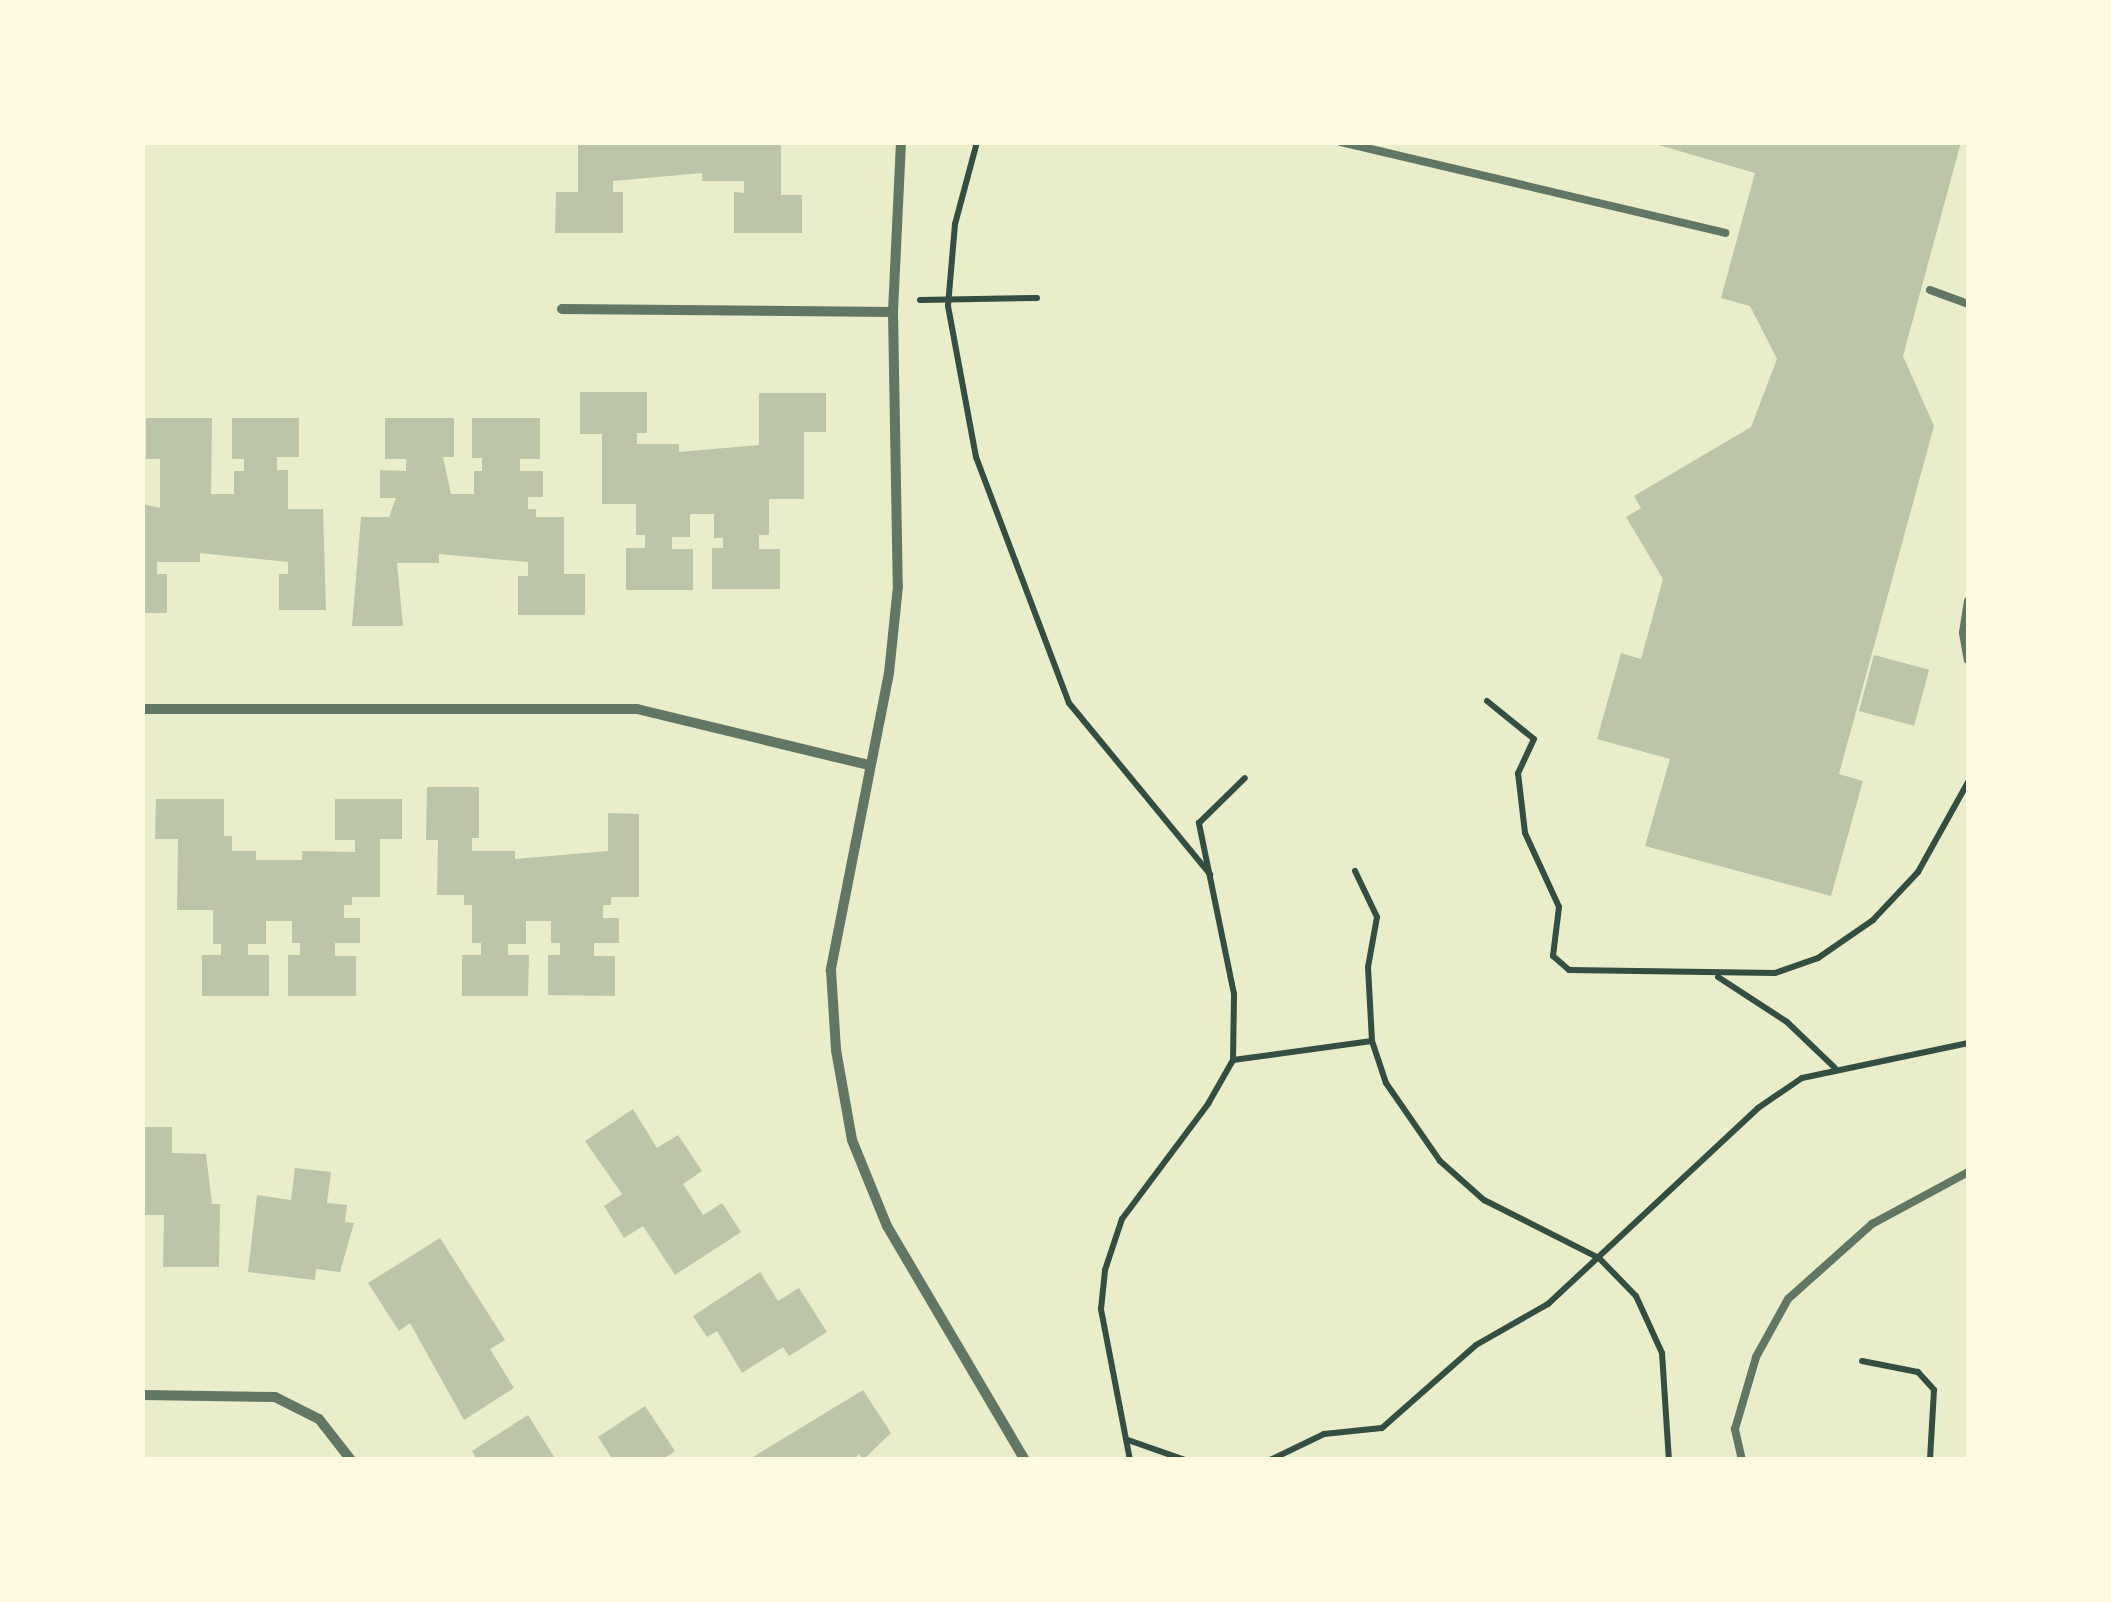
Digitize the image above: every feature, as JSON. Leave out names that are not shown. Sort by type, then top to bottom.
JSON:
[{"type":"street","points":[[901,142],[893,306],[898,586],[831,970],[836,1050],[852,1140],[887,1226],[1024,1460]]},
{"type":"street","points":[[562,309],[893,306]]},
{"type":"street","points":[[142,709],[636,709],[869,765]]},
{"type":"street","points":[[142,1395],[275,1397],[318,1419],[351,1460]]},
{"type":"lane","points":[[1341,142],[1725,234]]},
{"type":"lane","points":[[1930,290],[1968,304]]},
{"type":"lane","points":[[1968,601],[1963,633],[1968,660]]},
{"type":"lane","points":[[1742,1460],[1735,1429],[1756,1357],[1788,1298],[1872,1224],[1965,1173],[1968,1184]]},
{"type":"path","points":[[978,142],[954,224],[949,299],[976,457],[1069,704],[1210,874]]},
{"type":"path","points":[[893,306],[949,299],[1037,298]]},
{"type":"path","points":[[1487,701],[1534,739],[1518,773],[1525,833],[1560,907],[1553,956],[1569,970],[1775,973],[1818,958],[1873,920],[1918,872],[1968,782]]},
{"type":"path","points":[[1130,1460],[1101,1309],[1105,1270],[1122,1220],[1208,1104],[1233,1060],[1234,994],[1199,824],[1245,778]]},
{"type":"path","points":[[1355,871],[1377,917],[1368,968],[1372,1041],[1386,1083],[1440,1161],[1484,1200],[1600,1258],[1636,1296],[1662,1353],[1670,1460]]},
{"type":"path","points":[[1716,975],[1788,1022],[1835,1068]]},
{"type":"path","points":[[1233,1060],[1372,1041]]},
{"type":"path","points":[[1270,1460],[1324,1434],[1382,1428],[1476,1345],[1548,1304],[1758,1108],[1802,1078],[1968,1043]]},
{"type":"path","points":[[1862,1361],[1918,1372],[1934,1390],[1930,1460]]},
{"type":"path","points":[[1128,1440],[1185,1460]]},
{"type":"building","points":[[578,142],[781,142],[781,195],[802,195],[802,233],[734,233],[734,192],[744,193],[744,181],[702,181],[702,173],[613,181],[613,192],[623,192],[623,233],[555,233],[556,192],[578,192]]},
{"type":"building","points":[[1648,142],[1961,142],[1903,356],[1934,426],[1839,774],[1863,781],[1831,896],[1645,846],[1670,759],[1597,739],[1621,653],[1641,659],[1663,579],[1626,517],[1641,508],[1634,496],[1751,427],[1777,359],[1750,306],[1721,298],[1755,173]]},
{"type":"building","points":[[580,392],[647,392],[647,433],[637,433],[637,444],[679,444],[679,452],[759,445],[759,393],[826,393],[826,432],[804,432],[804,499],[769,499],[769,535],[759,535],[759,549],[780,549],[780,589],[712,589],[712,548],[723,548],[723,538],[714,538],[714,514],[690,514],[690,537],[672,537],[672,549],[693,549],[693,590],[626,590],[626,548],[645,548],[645,535],[636,535],[636,504],[602,504],[602,434],[580,434]]},
{"type":"building","points":[[146,418],[212,418],[211,494],[234,494],[234,471],[244,471],[244,459],[232,459],[232,418],[299,418],[299,457],[277,457],[277,470],[288,470],[288,509],[323,509],[326,610],[279,610],[279,574],[288,574],[288,562],[200,553],[200,562],[157,562],[157,574],[167,574],[167,613],[142,613],[142,504],[160,508],[160,459],[146,459]]},
{"type":"building","points":[[385,418],[454,418],[454,457],[443,457],[451,494],[474,494],[474,471],[482,471],[482,458],[472,458],[472,418],[540,418],[540,459],[520,459],[520,471],[543,471],[543,497],[528,497],[528,509],[536,509],[536,517],[564,517],[564,574],[585,574],[585,615],[518,615],[518,576],[528,576],[528,562],[439,554],[439,563],[397,563],[403,626],[352,626],[361,517],[389,517],[396,498],[380,498],[380,470],[406,471],[406,459],[385,459]]},
{"type":"building","points":[[1874,655],[1929,670],[1914,726],[1859,711]]},
{"type":"building","points":[[427,787],[479,787],[479,838],[472,838],[472,851],[515,851],[515,859],[608,851],[608,813],[639,814],[639,897],[611,897],[611,905],[603,905],[603,918],[619,918],[619,943],[594,943],[594,956],[615,956],[615,996],[548,995],[548,955],[560,955],[560,943],[551,943],[551,921],[526,921],[526,944],[508,944],[508,955],[529,955],[528,996],[462,996],[462,955],[481,955],[481,943],[472,943],[472,905],[464,905],[464,895],[437,895],[438,840],[426,840]]},
{"type":"building","points":[[156,799],[224,799],[224,836],[232,836],[232,851],[256,851],[256,860],[302,860],[302,851],[355,852],[355,840],[335,840],[335,799],[402,799],[402,839],[380,839],[380,897],[352,897],[352,905],[344,905],[344,918],[360,918],[360,943],[335,943],[335,956],[356,956],[356,996],[288,996],[288,955],[300,955],[300,943],[292,943],[292,921],[266,921],[266,944],[248,944],[248,955],[269,955],[269,996],[202,996],[202,955],[221,955],[221,944],[213,944],[213,910],[177,910],[178,839],[155,839]]},
{"type":"building","points":[[633,1109],[657,1148],[678,1135],[702,1171],[683,1184],[703,1215],[722,1203],[741,1232],[675,1275],[643,1226],[624,1238],[604,1206],[622,1194],[585,1141]]},
{"type":"building","points":[[142,1127],[172,1127],[172,1153],[206,1154],[212,1204],[220,1204],[219,1267],[163,1267],[164,1215],[142,1215]]},
{"type":"building","points":[[295,1168],[331,1172],[327,1203],[347,1205],[345,1222],[354,1223],[340,1272],[316,1269],[315,1280],[248,1272],[257,1195],[291,1200]]},
{"type":"building","points":[[440,1238],[505,1340],[490,1349],[514,1388],[464,1420],[410,1323],[399,1331],[368,1283]]},
{"type":"building","points":[[760,1272],[778,1301],[799,1288],[827,1332],[789,1356],[783,1347],[742,1373],[717,1331],[707,1337],[693,1316]]},
{"type":"building","points":[[863,1390],[891,1433],[863,1460],[859,1454],[853,1460],[748,1460]]},
{"type":"building","points":[[645,1406],[675,1451],[662,1460],[613,1460],[598,1437]]},
{"type":"building","points":[[528,1415],[556,1460],[477,1460],[472,1451]]}]
